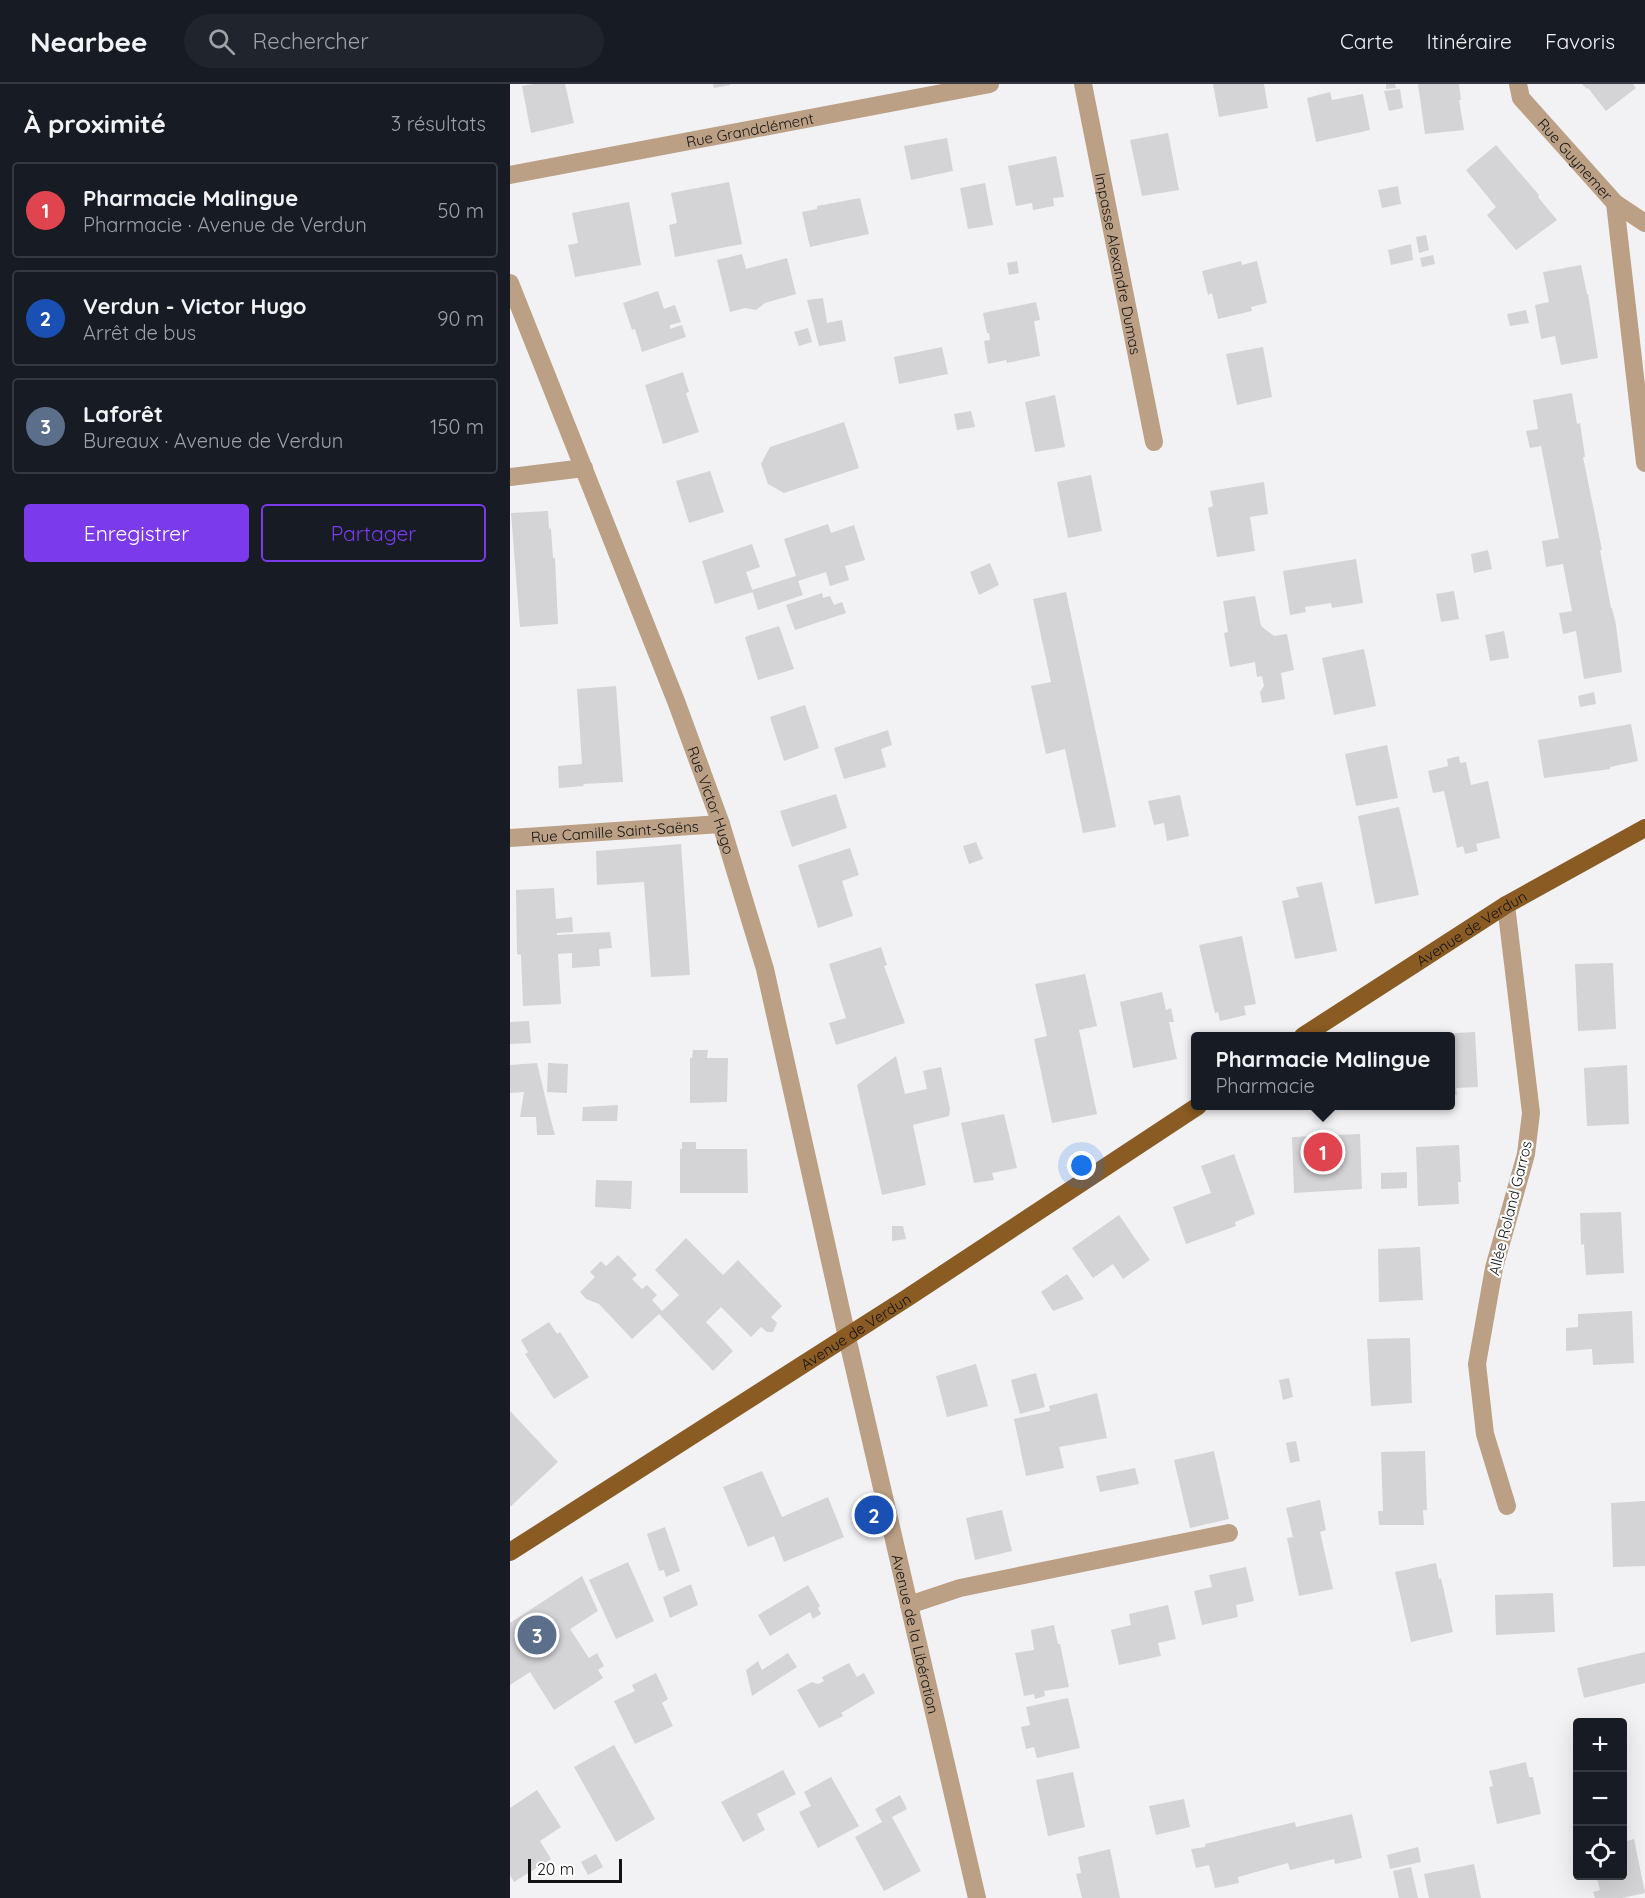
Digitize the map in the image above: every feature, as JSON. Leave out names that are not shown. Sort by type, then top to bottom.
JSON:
[{"type":"main road","name":"Avenue de Verdun","points":[[1309,1032],[1506,905],[1645,828]]},
{"type":"main road","name":"Avenue de Verdun","points":[[510,1552],[847,1337],[1192,1110]]},
{"type":"street","name":"Rue Grandclément","points":[[510,175],[990,84]]},
{"type":"street","name":"Impasse Alexandre Dumas","points":[[1083,84],[1154,442]]},
{"type":"street","name":"Rue Guynemer","points":[[1518,84],[1521,99],[1615,203],[1645,223]]},
{"type":"street","points":[[1615,203],[1645,463]]},
{"type":"street","name":"Rue Victor Hugo","points":[[510,283],[676,701],[721,824],[765,969],[847,1337]]},
{"type":"street","points":[[510,477],[584,468]]},
{"type":"street","name":"Rue Camille Saint-Saëns","points":[[510,838],[721,824]]},
{"type":"street","name":"Allée Roland Garros","points":[[1506,905],[1531,1113],[1526,1154],[1494,1269],[1477,1364],[1485,1434],[1508,1506]]},
{"type":"street","name":"Avenue de la Libération","points":[[847,1337],[977,1898]]},
{"type":"street","points":[[909,1605],[960,1588],[1228,1533]]},
{"type":"building","points":[[565,84],[574,123],[531,133],[522,86]]},
{"type":"building","points":[[713,84],[730,84],[730,85],[714,88]]},
{"type":"building","points":[[1213,84],[1264,84],[1268,108],[1219,117]]},
{"type":"building","points":[[1386,84],[1395,84],[1396,88],[1386,89]]},
{"type":"building","points":[[1418,84],[1459,84],[1464,130],[1425,134]]},
{"type":"building","points":[[1582,84],[1633,84],[1636,88],[1606,111],[1588,88]]},
{"type":"building","points":[[1400,89],[1403,108],[1389,111],[1384,91]]},
{"type":"building","points":[[1330,92],[1332,100],[1363,94],[1370,130],[1316,142],[1307,98]]},
{"type":"building","points":[[1168,133],[1179,190],[1142,196],[1130,140]]},
{"type":"building","points":[[947,138],[953,171],[911,180],[904,146]]},
{"type":"building","points":[[1496,145],[1539,195],[1538,197],[1557,220],[1516,250],[1487,215],[1496,207],[1466,170]]},
{"type":"building","points":[[1056,156],[1064,197],[1053,198],[1054,206],[1033,210],[1032,203],[1016,206],[1008,166]]},
{"type":"building","points":[[729,182],[742,244],[675,257],[669,225],[677,223],[671,193]]},
{"type":"building","points":[[985,183],[993,225],[968,229],[960,188]]},
{"type":"building","points":[[1398,186],[1401,204],[1382,208],[1378,190]]},
{"type":"building","points":[[860,198],[869,234],[810,247],[802,212],[817,209],[817,206]]},
{"type":"building","points":[[629,202],[641,265],[575,277],[568,245],[578,243],[572,213]]},
{"type":"building","points":[[1426,235],[1429,250],[1419,253],[1416,237]]},
{"type":"building","points":[[1411,244],[1413,260],[1391,265],[1388,250]]},
{"type":"building","points":[[742,254],[746,269],[787,258],[796,294],[765,303],[756,310],[745,308],[730,312],[717,260]]},
{"type":"building","points":[[1433,255],[1435,264],[1422,267],[1420,258]]},
{"type":"building","points":[[1017,261],[1019,273],[1009,275],[1007,263]]},
{"type":"building","points":[[1241,261],[1242,265],[1257,261],[1267,303],[1251,307],[1252,311],[1218,319],[1212,293],[1208,295],[1202,271]]},
{"type":"building","points":[[1581,265],[1598,358],[1561,365],[1555,336],[1541,339],[1535,305],[1549,302],[1543,272]]},
{"type":"building","points":[[658,291],[664,309],[675,305],[681,322],[670,325],[670,329],[682,325],[686,337],[642,352],[623,303]]},
{"type":"building","points":[[823,298],[827,323],[842,320],[846,341],[819,346],[807,300]]},
{"type":"building","points":[[1036,302],[1040,320],[1034,321],[1040,356],[1007,363],[1006,360],[988,364],[984,341],[990,340],[983,313]]},
{"type":"building","points":[[1526,310],[1529,323],[1510,326],[1507,314]]},
{"type":"building","points":[[808,328],[812,342],[799,346],[794,332]]},
{"type":"building","points":[[942,347],[948,374],[899,384],[894,357]]},
{"type":"building","points":[[1263,347],[1272,397],[1237,405],[1226,354]]},
{"type":"building","points":[[683,372],[689,392],[686,393],[699,432],[663,444],[645,385]]},
{"type":"building","points":[[1572,393],[1577,424],[1580,423],[1585,457],[1583,457],[1616,625],[1622,672],[1584,679],[1576,631],[1563,634],[1559,613],[1572,611],[1563,564],[1546,567],[1542,541],[1559,538],[1541,446],[1530,448],[1526,431],[1538,429],[1533,400]]},
{"type":"building","points":[[1055,395],[1065,447],[1035,452],[1025,402]]},
{"type":"building","points":[[971,411],[975,427],[957,430],[954,414]]},
{"type":"building","points":[[844,422],[859,468],[784,493],[768,484],[761,464],[770,447]]},
{"type":"building","points":[[710,471],[724,512],[689,523],[676,481]]},
{"type":"building","points":[[1091,475],[1102,531],[1068,538],[1057,482]]},
{"type":"building","points":[[1264,482],[1268,514],[1250,517],[1255,551],[1217,557],[1208,508],[1213,506],[1210,491]]},
{"type":"building","points":[[548,511],[553,558],[555,558],[558,624],[520,627],[511,513]]},
{"type":"building","points":[[828,524],[831,533],[854,525],[865,560],[845,566],[849,580],[830,586],[826,572],[798,581],[803,595],[758,610],[752,590],[796,576],[784,539]]},
{"type":"building","points":[[752,544],[760,567],[746,572],[753,592],[715,604],[702,561]]},
{"type":"building","points":[[1488,550],[1492,569],[1474,573],[1471,554]]},
{"type":"building","points":[[1356,559],[1363,603],[1332,608],[1331,603],[1305,607],[1306,612],[1290,615],[1283,571]]},
{"type":"building","points":[[990,563],[999,585],[979,595],[970,572]]},
{"type":"building","points":[[1454,591],[1459,619],[1441,622],[1436,594]]},
{"type":"building","points":[[1066,592],[1116,827],[1083,833],[1065,749],[1046,754],[1031,686],[1051,682],[1033,599]]},
{"type":"building","points":[[822,593],[823,598],[830,596],[834,605],[842,602],[846,613],[795,630],[786,605]]},
{"type":"building","points":[[1255,596],[1261,626],[1274,636],[1287,634],[1294,670],[1281,673],[1285,699],[1262,703],[1260,692],[1264,686],[1262,676],[1257,677],[1255,662],[1230,667],[1224,633],[1228,632],[1223,601]]},
{"type":"building","points":[[779,626],[794,669],[758,680],[745,637]]},
{"type":"building","points":[[1504,631],[1509,658],[1490,661],[1485,635]]},
{"type":"building","points":[[1364,649],[1376,706],[1334,715],[1322,658]]},
{"type":"building","points":[[616,686],[623,782],[559,788],[558,766],[582,764],[577,689]]},
{"type":"building","points":[[1594,692],[1596,704],[1580,707],[1578,696]]},
{"type":"building","points":[[805,705],[819,748],[784,761],[770,717]]},
{"type":"building","points":[[1631,724],[1638,761],[1610,767],[1610,769],[1544,778],[1538,740]]},
{"type":"building","points":[[888,730],[892,745],[881,749],[886,767],[844,779],[834,748]]},
{"type":"building","points":[[1387,745],[1398,798],[1356,806],[1345,754]]},
{"type":"building","points":[[1459,756],[1460,763],[1466,762],[1471,785],[1488,781],[1500,838],[1476,844],[1478,851],[1465,854],[1463,846],[1457,848],[1444,791],[1433,793],[1428,771],[1448,766],[1447,759]]},
{"type":"building","points":[[836,794],[847,828],[792,847],[780,811]]},
{"type":"building","points":[[1180,795],[1189,836],[1167,841],[1164,823],[1154,825],[1148,801]]},
{"type":"building","points":[[1399,807],[1419,895],[1375,904],[1358,816]]},
{"type":"building","points":[[976,842],[983,859],[969,864],[963,846]]},
{"type":"building","points":[[681,844],[690,975],[651,977],[644,882],[597,885],[596,851]]},
{"type":"building","points":[[850,848],[859,875],[842,881],[853,916],[818,928],[798,865]]},
{"type":"building","points":[[1322,882],[1337,951],[1295,959],[1282,901],[1299,897],[1296,887]]},
{"type":"building","points":[[554,888],[556,919],[572,917],[573,932],[557,933],[557,935],[610,932],[612,948],[599,949],[600,966],[572,968],[572,953],[558,954],[561,1004],[523,1006],[521,955],[517,954],[516,890]]},
{"type":"building","points":[[1242,936],[1256,1004],[1244,1006],[1246,1015],[1220,1021],[1218,1012],[1215,1013],[1199,945]]},
{"type":"building","points":[[881,947],[887,965],[884,966],[905,1023],[836,1045],[829,1023],[846,1018],[829,964]]},
{"type":"building","points":[[1613,963],[1616,1029],[1578,1031],[1575,964]]},
{"type":"building","points":[[1085,974],[1097,1026],[1079,1030],[1097,1114],[1052,1123],[1034,1039],[1047,1036],[1035,984]]},
{"type":"building","points":[[1162,992],[1166,1010],[1171,1008],[1174,1022],[1169,1022],[1177,1059],[1133,1068],[1120,1002]]},
{"type":"building","points":[[529,1021],[531,1043],[510,1044],[510,1022]]},
{"type":"building","points":[[1475,1032],[1478,1087],[1456,1088],[1457,1095],[1455,1095],[1455,1033]]},
{"type":"building","points":[[693,1050],[708,1050],[707,1058],[728,1058],[727,1102],[690,1103],[690,1058],[692,1058]]},
{"type":"building","points":[[896,1056],[905,1094],[927,1089],[923,1071],[941,1067],[950,1109],[949,1116],[913,1125],[926,1185],[882,1195],[857,1085]]},
{"type":"building","points":[[537,1063],[555,1135],[537,1135],[536,1117],[520,1117],[524,1092],[510,1093],[510,1065]]},
{"type":"building","points":[[548,1063],[568,1064],[567,1093],[547,1092]]},
{"type":"building","points":[[1627,1065],[1629,1124],[1587,1126],[1584,1068]]},
{"type":"building","points":[[618,1105],[617,1121],[582,1121],[583,1107]]},
{"type":"building","points":[[1004,1114],[1017,1168],[992,1173],[994,1180],[974,1183],[961,1123]]},
{"type":"building","points":[[1360,1134],[1362,1189],[1294,1193],[1292,1137]]},
{"type":"building","points":[[682,1142],[696,1142],[696,1149],[747,1149],[748,1193],[680,1193]]},
{"type":"building","points":[[1459,1145],[1461,1182],[1458,1182],[1459,1204],[1418,1206],[1416,1147]]},
{"type":"building","points":[[1234,1154],[1255,1214],[1235,1222],[1236,1226],[1186,1244],[1173,1207],[1211,1193],[1201,1166]]},
{"type":"building","points":[[1407,1172],[1407,1188],[1381,1189],[1381,1173]]},
{"type":"building","points":[[596,1180],[632,1181],[631,1209],[595,1207]]},
{"type":"building","points":[[1621,1212],[1624,1273],[1586,1275],[1584,1244],[1581,1245],[1580,1213]]},
{"type":"building","points":[[1119,1215],[1150,1260],[1123,1279],[1113,1264],[1093,1278],[1072,1248]]},
{"type":"building","points":[[892,1226],[903,1226],[906,1239],[892,1241]]},
{"type":"building","points":[[686,1238],[723,1275],[738,1260],[782,1306],[771,1317],[777,1323],[773,1332],[767,1332],[761,1327],[751,1337],[721,1307],[706,1322],[733,1351],[713,1371],[659,1314],[632,1339],[599,1304],[586,1299],[580,1292],[595,1277],[590,1272],[601,1261],[606,1266],[618,1255],[637,1275],[632,1279],[642,1289],[647,1285],[657,1295],[652,1300],[662,1311],[679,1295],[655,1270]]},
{"type":"building","points":[[1420,1247],[1423,1300],[1379,1302],[1378,1249]]},
{"type":"building","points":[[1067,1274],[1084,1299],[1053,1311],[1041,1292]]},
{"type":"building","points":[[1632,1311],[1634,1363],[1593,1365],[1592,1349],[1566,1351],[1566,1328],[1578,1327],[1578,1314]]},
{"type":"building","points":[[549,1322],[557,1334],[560,1332],[589,1377],[554,1399],[525,1354],[528,1352],[521,1340]]},
{"type":"building","points":[[1410,1338],[1412,1403],[1371,1406],[1367,1339]]},
{"type":"building","points":[[976,1364],[988,1406],[947,1417],[936,1376]]},
{"type":"building","points":[[1036,1373],[1045,1407],[1020,1414],[1011,1380]]},
{"type":"building","points":[[1289,1378],[1293,1397],[1283,1400],[1279,1380]]},
{"type":"building","points":[[1097,1393],[1107,1438],[1059,1447],[1064,1468],[1026,1476],[1014,1419],[1050,1411],[1049,1406]]},
{"type":"building","points":[[510,1411],[558,1462],[510,1507]]},
{"type":"building","points":[[1296,1441],[1300,1461],[1290,1463],[1286,1443]]},
{"type":"building","points":[[1214,1451],[1229,1519],[1190,1528],[1174,1460]]},
{"type":"building","points":[[1425,1451],[1427,1510],[1423,1510],[1424,1525],[1379,1525],[1378,1511],[1383,1511],[1381,1452]]},
{"type":"building","points":[[1135,1468],[1139,1484],[1100,1492],[1096,1476]]},
{"type":"building","points":[[762,1471],[782,1517],[828,1497],[844,1537],[784,1562],[774,1536],[748,1547],[723,1487]]},
{"type":"building","points":[[1320,1500],[1326,1530],[1320,1532],[1333,1589],[1299,1596],[1287,1538],[1293,1537],[1286,1508]]},
{"type":"building","points":[[1645,1501],[1645,1566],[1613,1567],[1611,1503]]},
{"type":"building","points":[[1002,1510],[1012,1551],[975,1560],[966,1518]]},
{"type":"building","points":[[665,1527],[680,1571],[666,1577],[664,1570],[659,1571],[647,1534]]},
{"type":"building","points":[[628,1562],[654,1621],[616,1639],[589,1580]]},
{"type":"building","points":[[1436,1563],[1453,1632],[1411,1642],[1395,1572]]},
{"type":"building","points":[[1246,1567],[1254,1601],[1236,1605],[1238,1617],[1202,1625],[1194,1591],[1212,1587],[1209,1575]]},
{"type":"building","points":[[582,1576],[598,1611],[570,1629],[589,1658],[597,1653],[604,1666],[598,1670],[603,1678],[554,1710],[530,1672],[510,1685],[510,1623]]},
{"type":"building","points":[[691,1584],[698,1605],[670,1618],[663,1597]]},
{"type":"building","points":[[808,1585],[820,1606],[818,1608],[821,1614],[813,1619],[810,1612],[770,1636],[758,1615]]},
{"type":"building","points":[[1553,1593],[1555,1632],[1496,1635],[1495,1595]]},
{"type":"building","points":[[1168,1605],[1176,1639],[1158,1643],[1161,1656],[1119,1665],[1111,1630],[1131,1625],[1129,1614]]},
{"type":"building","points":[[1054,1625],[1069,1687],[1044,1691],[1045,1696],[1035,1699],[1034,1694],[1024,1696],[1015,1653],[1034,1650],[1031,1630]]},
{"type":"building","points":[[1645,1652],[1645,1683],[1584,1698],[1577,1668]]},
{"type":"building","points":[[788,1653],[797,1667],[752,1696],[746,1670],[758,1661],[762,1670]]},
{"type":"building","points":[[849,1663],[857,1677],[864,1673],[875,1693],[841,1713],[843,1716],[819,1728],[797,1690],[812,1682],[818,1684],[824,1681],[822,1677]]},
{"type":"building","points":[[656,1673],[668,1699],[662,1703],[673,1726],[635,1744],[614,1701],[635,1691],[632,1685]]},
{"type":"building","points":[[1068,1698],[1080,1748],[1037,1758],[1034,1747],[1026,1749],[1021,1727],[1030,1725],[1026,1707]]},
{"type":"building","points":[[614,1745],[655,1819],[616,1842],[574,1767]]},
{"type":"building","points":[[1526,1762],[1529,1777],[1533,1777],[1541,1814],[1497,1824],[1489,1787],[1493,1786],[1489,1771]]},
{"type":"building","points":[[783,1770],[796,1794],[757,1814],[765,1830],[743,1842],[721,1802]]},
{"type":"building","points":[[1073,1772],[1085,1827],[1048,1836],[1036,1780]]},
{"type":"building","points":[[831,1777],[859,1826],[818,1848],[799,1812],[811,1806],[804,1792]]},
{"type":"building","points":[[537,1790],[561,1827],[540,1841],[551,1859],[514,1882],[510,1875],[510,1808]]},
{"type":"building","points":[[900,1795],[907,1809],[892,1817],[921,1871],[884,1891],[855,1837],[882,1822],[875,1809]]},
{"type":"building","points":[[1184,1799],[1190,1827],[1156,1835],[1149,1806]]},
{"type":"building","points":[[1352,1814],[1362,1858],[1335,1864],[1334,1859],[1290,1870],[1288,1863],[1238,1877],[1239,1883],[1215,1888],[1209,1865],[1196,1868],[1191,1849],[1205,1847],[1205,1844],[1295,1822],[1296,1827]]},
{"type":"building","points":[[1634,1839],[1645,1893],[1622,1898],[1595,1898],[1593,1892],[1600,1890],[1597,1880],[1627,1880],[1627,1841]]},
{"type":"building","points":[[1418,1847],[1421,1862],[1390,1869],[1387,1855]]},
{"type":"building","points":[[1110,1849],[1120,1898],[1082,1898],[1076,1874],[1081,1873],[1078,1857]]},
{"type":"building","points":[[596,1854],[603,1867],[588,1875],[581,1862]]},
{"type":"building","points":[[1474,1864],[1481,1898],[1429,1898],[1424,1874]]},
{"type":"building","points":[[1411,1867],[1418,1898],[1399,1898],[1393,1871]]},
{"type":"place","name":"Pharmacie Malingue","points":[[1323,1152]]},
{"type":"place","name":"Verdun - Victor Hugo","points":[[874,1515]]},
{"type":"place","name":"Laforêt","points":[[537,1635]]}]
